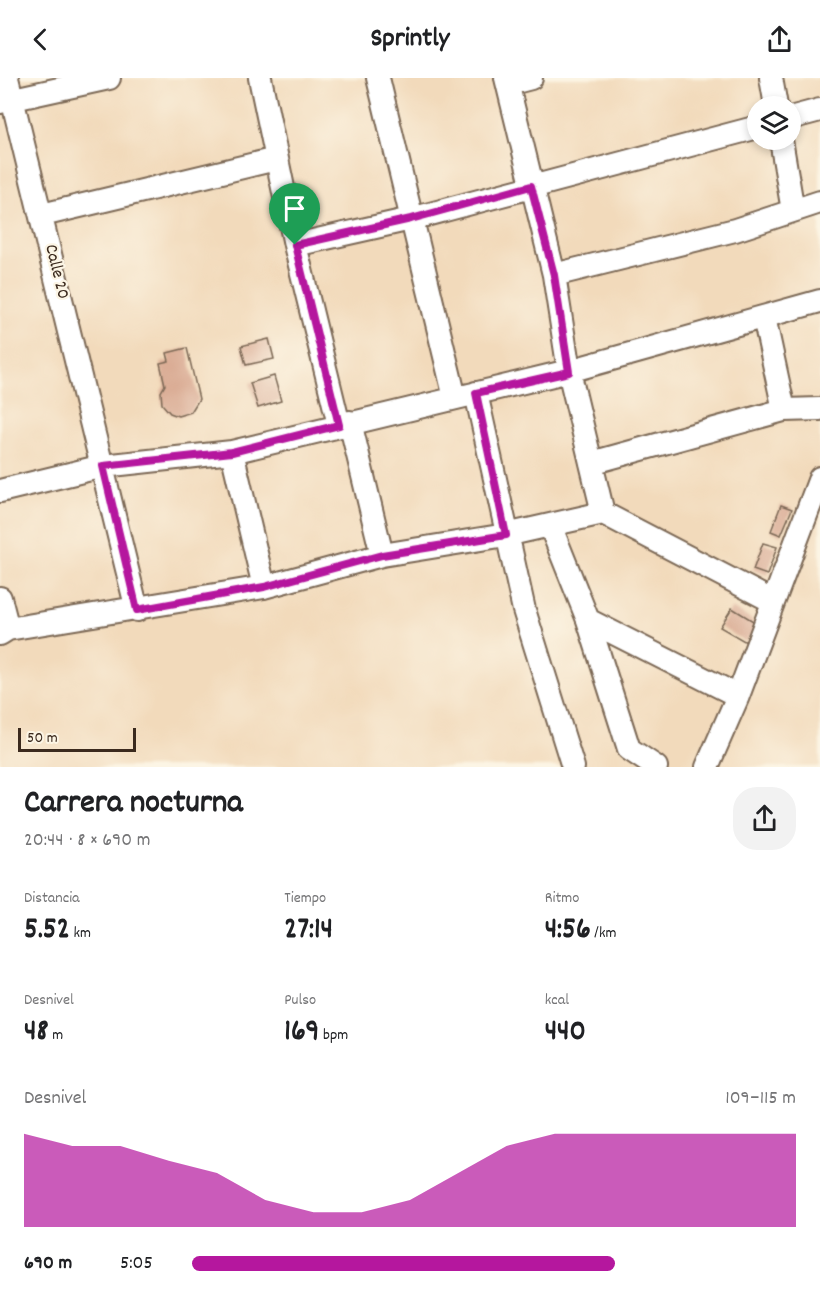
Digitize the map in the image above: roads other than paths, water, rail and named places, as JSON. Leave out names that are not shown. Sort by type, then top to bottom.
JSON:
[{"type":"street","points":[[7,87],[109,78]]},
{"type":"street","points":[[260,78],[295,245],[382,555]]},
{"type":"street","points":[[378,78],[411,219],[466,396],[506,535],[524,610],[573,767]]},
{"type":"street","points":[[531,78],[507,81],[554,275],[569,372],[603,513]]},
{"type":"street","points":[[771,78],[774,96]]},
{"type":"street","name":"Calle 20","points":[[7,87],[42,215],[137,610]]},
{"type":"street","points":[[801,115],[820,110]]},
{"type":"street","points":[[295,245],[411,219],[747,130]]},
{"type":"street","points":[[783,150],[793,211]]},
{"type":"street","points":[[42,215],[276,159]]},
{"type":"street","points":[[554,275],[735,230],[820,202]]},
{"type":"street","points":[[0,491],[103,466],[232,452],[569,372],[820,301]]},
{"type":"street","points":[[764,317],[784,411]]},
{"type":"street","points":[[591,463],[784,411],[820,409]]},
{"type":"street","points":[[232,452],[264,587]]},
{"type":"street","points":[[707,767],[738,696],[820,478]]},
{"type":"street","points":[[0,598],[4,631],[264,587],[382,555],[506,535],[603,513],[772,601]]},
{"type":"street","points":[[550,525],[588,620],[629,749],[656,767]]},
{"type":"street","points":[[588,620],[738,696]]}]
